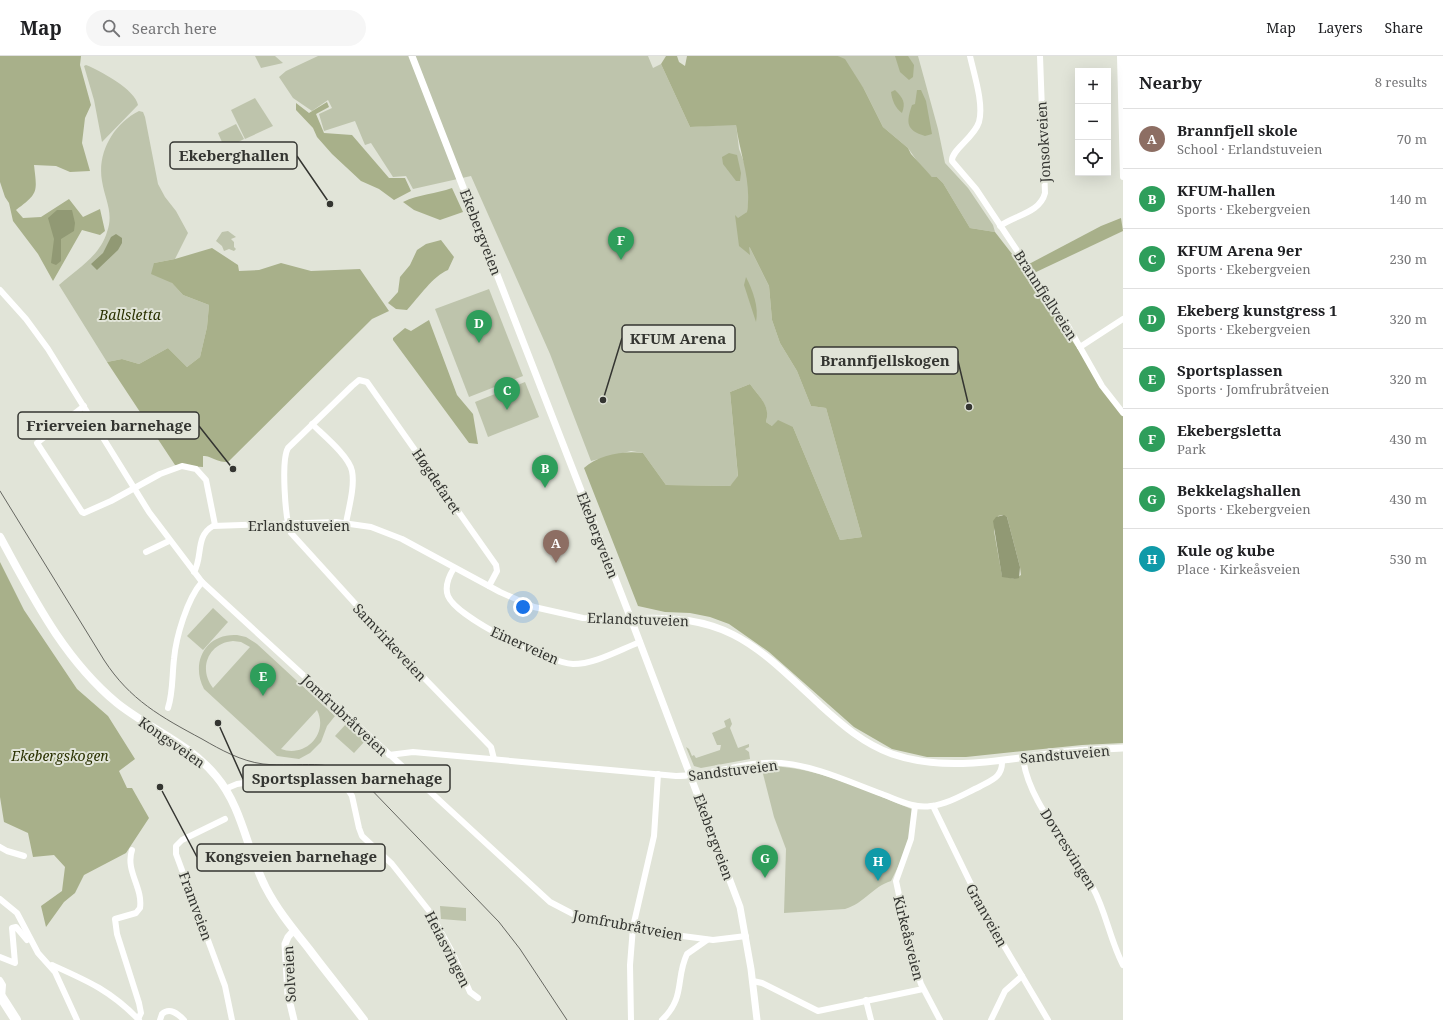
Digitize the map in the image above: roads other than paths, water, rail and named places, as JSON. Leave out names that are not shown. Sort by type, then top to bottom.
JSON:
[{"type":"highway","points":[[1,993],[8,1020]]},
{"type":"highway","points":[[1,993],[16,1020]]},
{"type":"main road","name":"Kongsveien","points":[[0,537],[48,623],[82,669],[107,694],[129,712],[202,761],[225,789],[237,813],[261,878],[277,906],[364,1020]]},
{"type":"street","name":"Ekebergveien","points":[[412,56],[640,642],[740,907],[753,981],[757,1020]]},
{"type":"street","name":"Brannfjellveien","points":[[970,56],[980,104],[980,116],[972,136],[955,151],[951,160],[976,189],[1020,255],[1034,282],[1068,326],[1102,386],[1123,413]]},
{"type":"street","name":"Jonsokveien","points":[[1000,226],[1036,207],[1044,198],[1040,56]]},
{"type":"street","points":[[1120,56],[1123,177]]},
{"type":"street","name":"Jomfrubråtveien","points":[[0,290],[26,319],[48,349],[134,488],[169,541],[202,582],[553,905],[573,914],[633,927],[707,940],[746,936]]},
{"type":"street","points":[[1080,347],[1123,319]]},
{"type":"street","name":"Høgdefaret","points":[[312,424],[359,380],[363,380],[368,383],[496,565],[497,570],[489,586]]},
{"type":"street","points":[[84,406],[37,443],[82,512],[84,513],[100,506],[176,467],[182,466],[196,469],[203,475],[208,484],[215,525],[210,527],[203,535],[199,564],[194,572]]},
{"type":"street","points":[[287,524],[285,453],[312,424],[341,453],[352,469],[352,481],[346,523]]},
{"type":"street","name":"Erlandstuveien","points":[[215,525],[346,523],[371,527],[393,534],[454,568],[523,603],[558,614],[592,619],[684,619],[713,626],[738,636],[768,657],[849,730],[868,743],[891,753],[913,760],[966,763],[1002,760]]},
{"type":"street","name":"Samvirkeveien","points":[[287,524],[291,533],[298,542],[372,623],[490,747],[494,760]]},
{"type":"street","points":[[146,552],[169,541]]},
{"type":"street","name":"Einerveien","points":[[454,568],[446,586],[449,598],[453,604],[488,628],[536,652],[567,663],[579,664],[640,642]]},
{"type":"street","points":[[168,708],[171,699],[177,642],[195,589],[202,582]]},
{"type":"street","name":"Sandstuveien","points":[[389,755],[414,752],[658,774],[690,775],[757,764],[786,764],[810,768],[915,806],[933,806],[956,798],[996,778],[1002,769],[1002,760],[1081,750],[1123,748]]},
{"type":"street","name":"Dovresvingen","points":[[1023,757],[1024,768],[1038,800],[1086,874],[1094,890],[1123,965]]},
{"type":"street","name":"Heiasvingen","points":[[225,789],[237,784],[308,774],[328,776],[343,782],[352,796],[356,819],[362,836],[396,869],[430,912],[452,952],[470,992],[478,998]]},
{"type":"street","points":[[631,1020],[630,961],[633,927],[654,836],[658,774]]},
{"type":"street","name":"Kirkeåsveien","points":[[915,806],[911,839],[896,882],[912,956],[923,989],[940,1020]]},
{"type":"street","name":"Granveien","points":[[933,806],[979,903],[1048,1020]]},
{"type":"street","name":"Framveien","points":[[226,820],[182,840],[176,846],[176,854],[225,986],[232,1020]]},
{"type":"street","points":[[0,847],[7,851],[24,856]]},
{"type":"street","points":[[48,964],[97,986],[130,1010],[138,1020],[141,1013],[140,1003],[117,934],[115,919],[136,913],[140,908],[140,893],[130,865],[132,850]]},
{"type":"street","points":[[0,899],[17,913],[38,953]]},
{"type":"street","points":[[0,957],[15,963],[11,930],[14,927],[48,964],[61,983],[77,1020]]},
{"type":"street","name":"Solveien","points":[[294,930],[288,937],[285,944],[288,995],[294,1020]]},
{"type":"street","points":[[662,1020],[671,1010],[678,996],[686,954],[707,940]]},
{"type":"street","points":[[991,1020],[1005,991],[1022,976]]},
{"type":"street","points":[[753,981],[762,983],[818,1011],[923,989]]},
{"type":"street","points":[[866,1000],[871,1020]]},
{"type":"street","points":[[160,1020],[162,1014],[167,1011],[178,1014],[184,1020]]},
{"type":"tram line","points":[[0,491],[104,660],[114,674],[136,697],[173,723],[239,758],[263,764],[314,765],[338,768],[363,781],[499,922],[520,949],[567,1020]]},
{"type":"place","name":"Ekeberghallen","points":[[330,204]]},
{"type":"place","name":"Ekebergsletta","points":[[621,260]]},
{"type":"place","name":"Ekeberg kunstgress 1","points":[[479,343]]},
{"type":"place","name":"KFUM Arena","points":[[603,400]]},
{"type":"place","name":"Brannfjellskogen","points":[[969,407]]},
{"type":"place","name":"KFUM Arena 9er","points":[[507,410]]},
{"type":"place","name":"Frierveien barnehage","points":[[233,469]]},
{"type":"place","name":"KFUM-hallen","points":[[545,488]]},
{"type":"place","name":"Brannfjell skole","points":[[556,563]]},
{"type":"place","name":"Sportsplassen","points":[[263,696]]},
{"type":"place","name":"Sportsplassen barnehage","points":[[218,723]]},
{"type":"place","name":"Kongsveien barnehage","points":[[160,787]]},
{"type":"place","name":"Bekkelagshallen","points":[[765,878]]},
{"type":"place","name":"Kule og kube","points":[[878,881]]},
{"type":"park label","name":"Ballsletta","points":[[130,314]]},
{"type":"park label","name":"Ekebergskogen","points":[[60,755]]}]
